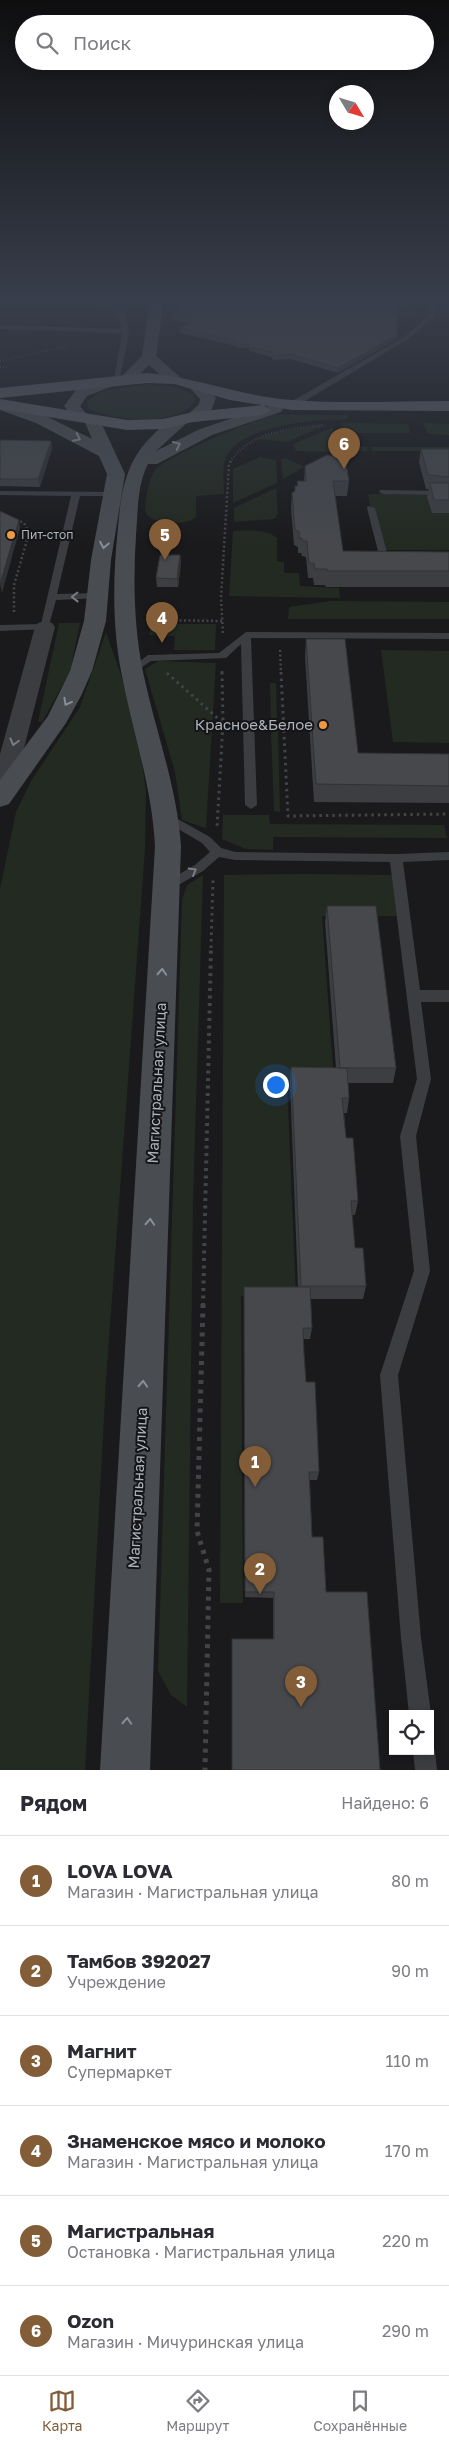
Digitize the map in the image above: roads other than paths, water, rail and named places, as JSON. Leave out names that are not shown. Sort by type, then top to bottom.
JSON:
[{"type":"main road","points":[[0,393],[111,382]]},
{"type":"main road","name":"Магистральная улица","points":[[115,382],[94,387],[76,397],[72,406],[74,411],[86,418],[108,453],[123,490],[124,559],[136,621],[140,664],[168,817],[125,1770]]},
{"type":"main road","points":[[180,382],[197,387],[292,405],[449,406]]},
{"type":"main road","name":"Магистральная улица","points":[[123,490],[148,447],[160,435],[206,406],[208,398],[197,387]]},
{"type":"main road","points":[[0,405],[146,425],[312,406]]},
{"type":"main road","points":[[0,405],[42,420],[108,453]]},
{"type":"main road","points":[[0,797],[58,718],[81,671],[95,621],[101,560],[123,490],[169,449],[206,432],[275,409]]},
{"type":"street","points":[[0,797],[45,627]]},
{"type":"lane","points":[[292,405],[332,382]]},
{"type":"lane","points":[[0,493],[76,494],[123,490]]},
{"type":"lane","points":[[383,492],[449,493]]},
{"type":"lane","points":[[0,628],[45,627],[76,494]]},
{"type":"lane","points":[[371,508],[384,559],[402,559]]},
{"type":"lane","points":[[52,597],[97,596]]},
{"type":"lane","points":[[246,635],[251,806]]},
{"type":"lane","points":[[140,664],[222,656],[246,635],[449,636]]},
{"type":"lane","points":[[168,817],[206,840],[217,852],[252,857],[396,858],[449,856]]},
{"type":"lane","points":[[166,887],[199,868],[217,852]]},
{"type":"lane","points":[[396,858],[424,1079],[408,1136],[422,1271],[389,1375],[411,1638],[420,1710]]},
{"type":"lane","points":[[413,996],[449,996]]},
{"type":"lane","points":[[424,1755],[426,1770]]},
{"type":"place","name":"Ozon","points":[[344,469]]},
{"type":"place","name":"Пит-стоп","points":[[11,535]]},
{"type":"place","name":"Магистральная","points":[[165,560]]},
{"type":"place","name":"Знаменское мясо и молоко","points":[[162,643]]},
{"type":"place","name":"Красное&Белое","points":[[323,725]]},
{"type":"place","name":"LOVA LOVA","points":[[255,1487]]},
{"type":"place","name":"Тамбов 392027","points":[[260,1594]]},
{"type":"place","name":"Магнит","points":[[301,1707]]}]
